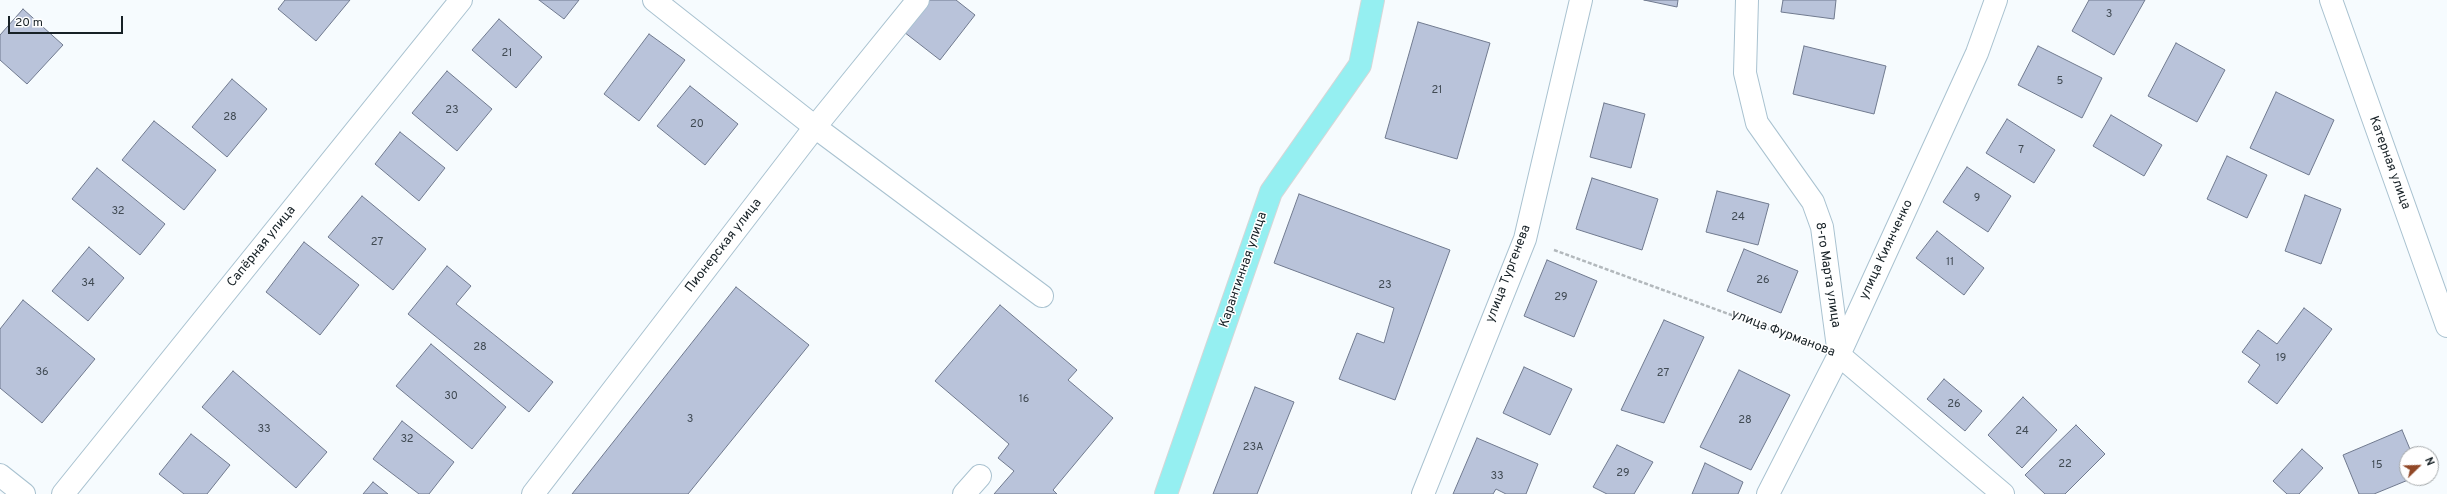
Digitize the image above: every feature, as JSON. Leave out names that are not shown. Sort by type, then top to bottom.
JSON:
[{"type":"main road","name":"Карантинная улица","points":[[1166,494],[1271,192],[1360,65],[1373,0]]},
{"type":"street","name":"Сапёрная улица","points":[[62,494],[461,0]]},
{"type":"street","points":[[654,0],[816,127],[1042,296]]},
{"type":"street","name":"Пионерская улица","points":[[533,494],[816,127],[918,0]]},
{"type":"street","name":"улица Тургенева","points":[[1423,494],[1525,239],[1581,0]]},
{"type":"street","name":"8-го Марта улица","points":[[1747,0],[1745,73],[1757,123],[1813,202],[1822,227],[1839,355]]},
{"type":"street","name":"улица Киянченко","points":[[1768,494],[1839,355],[1977,53],[1996,0]]},
{"type":"street","name":"Катерная улица","points":[[2332,0],[2447,326]]},
{"type":"street","name":"улица Фурманова","points":[[1839,355],[2003,494]]},
{"type":"street","points":[[0,475],[24,494]]},
{"type":"street","points":[[964,494],[980,476]]},
{"type":"path","name":"улица Фурманова","points":[[1525,239],[1839,355]]},
{"type":"building","points":[[285,0],[350,0],[316,41],[278,9]]},
{"type":"building","points":[[539,0],[579,0],[564,19]]},
{"type":"building","points":[[929,0],[956,0],[975,15],[940,60],[904,32]]},
{"type":"building","points":[[1644,0],[1678,0],[1677,7]]},
{"type":"building","points":[[1783,0],[1836,0],[1834,19],[1781,12]]},
{"type":"building","points":[[2089,0],[2145,0],[2114,55],[2072,31]]},
{"type":"building","points":[[23,9],[63,45],[27,84],[0,60],[0,35]]},
{"type":"building","points":[[499,19],[542,57],[516,88],[472,50]]},
{"type":"building","points":[[1418,22],[1490,43],[1457,159],[1385,138]]},
{"type":"building","points":[[649,34],[685,60],[639,121],[604,94]]},
{"type":"building","points":[[2176,43],[2225,70],[2197,122],[2148,96]]},
{"type":"building","points":[[1804,46],[1886,66],[1874,114],[1793,94]]},
{"type":"building","points":[[2038,46],[2102,78],[2082,118],[2018,85]]},
{"type":"building","points":[[447,71],[492,109],[457,151],[412,113]]},
{"type":"building","points":[[232,79],[267,109],[227,157],[192,127]]},
{"type":"building","points":[[690,86],[738,124],[705,165],[657,126]]},
{"type":"building","points":[[2276,92],[2334,120],[2309,175],[2250,148]]},
{"type":"building","points":[[1604,103],[1645,114],[1631,168],[1590,157]]},
{"type":"building","points":[[2111,115],[2162,145],[2144,176],[2093,146]]},
{"type":"building","points":[[2007,119],[2055,150],[2034,183],[1986,153]]},
{"type":"building","points":[[154,121],[216,170],[184,210],[122,160]]},
{"type":"building","points":[[400,132],[445,168],[419,201],[375,164]]},
{"type":"building","points":[[2227,156],[2267,175],[2247,218],[2207,199]]},
{"type":"building","points":[[1967,167],[2011,196],[1988,232],[1943,202]]},
{"type":"building","points":[[97,168],[165,224],[140,255],[72,199]]},
{"type":"building","points":[[1592,178],[1658,199],[1642,250],[1576,229]]},
{"type":"building","points":[[1717,191],[1769,204],[1758,245],[1706,232]]},
{"type":"building","points":[[1299,194],[1450,250],[1395,400],[1339,379],[1357,333],[1384,343],[1394,308],[1274,263]]},
{"type":"building","points":[[2305,195],[2341,209],[2321,264],[2285,251]]},
{"type":"building","points":[[362,196],[426,249],[393,290],[328,237]]},
{"type":"building","points":[[1937,231],[1984,268],[1964,295],[1916,258]]},
{"type":"building","points":[[304,242],[359,285],[320,335],[266,292]]},
{"type":"building","points":[[89,247],[124,278],[88,321],[52,291]]},
{"type":"building","points":[[1744,249],[1798,271],[1781,313],[1727,291]]},
{"type":"building","points":[[1547,260],[1597,281],[1574,337],[1524,316]]},
{"type":"building","points":[[447,266],[471,286],[456,304],[553,382],[529,412],[408,314]]},
{"type":"building","points":[[736,287],[809,345],[688,494],[572,494]]},
{"type":"building","points":[[23,300],[95,359],[42,423],[0,388],[0,329]]},
{"type":"building","points":[[1000,305],[1077,370],[1068,380],[1113,418],[1053,490],[1057,494],[994,494],[1014,471],[998,458],[1009,444],[935,381]]},
{"type":"building","points":[[2304,308],[2332,329],[2277,404],[2248,382],[2260,365],[2242,352],[2258,330],[2277,344]]},
{"type":"building","points":[[1664,320],[1704,337],[1664,423],[1621,410]]},
{"type":"building","points":[[431,344],[506,407],[472,449],[396,386]]},
{"type":"building","points":[[1524,367],[1572,389],[1550,435],[1503,413]]},
{"type":"building","points":[[1739,370],[1790,395],[1751,470],[1700,447]]},
{"type":"building","points":[[233,371],[327,452],[296,488],[202,407]]},
{"type":"building","points":[[1944,379],[1982,411],[1965,431],[1927,399]]},
{"type":"building","points":[[1255,387],[1294,402],[1257,494],[1213,494]]},
{"type":"building","points":[[2023,397],[2057,430],[2022,468],[1988,435]]},
{"type":"building","points":[[402,421],[454,462],[429,494],[419,494],[373,459]]},
{"type":"building","points":[[2076,425],[2105,454],[2065,494],[2045,494],[2025,475]]},
{"type":"building","points":[[2402,430],[2409,446],[2399,446],[2399,484],[2374,494],[2359,494],[2343,455]]},
{"type":"building","points":[[191,434],[230,465],[207,494],[184,494],[159,474]]},
{"type":"building","points":[[1477,438],[1538,464],[1526,494],[1506,494],[1496,489],[1493,494],[1453,494]]},
{"type":"building","points":[[1617,445],[1653,462],[1634,494],[1607,494],[1593,487]]},
{"type":"building","points":[[2302,449],[2323,468],[2299,494],[2287,494],[2273,481]]},
{"type":"building","points":[[1705,463],[1743,482],[1738,494],[1692,494]]},
{"type":"building","points":[[373,482],[388,494],[363,494]]}]
